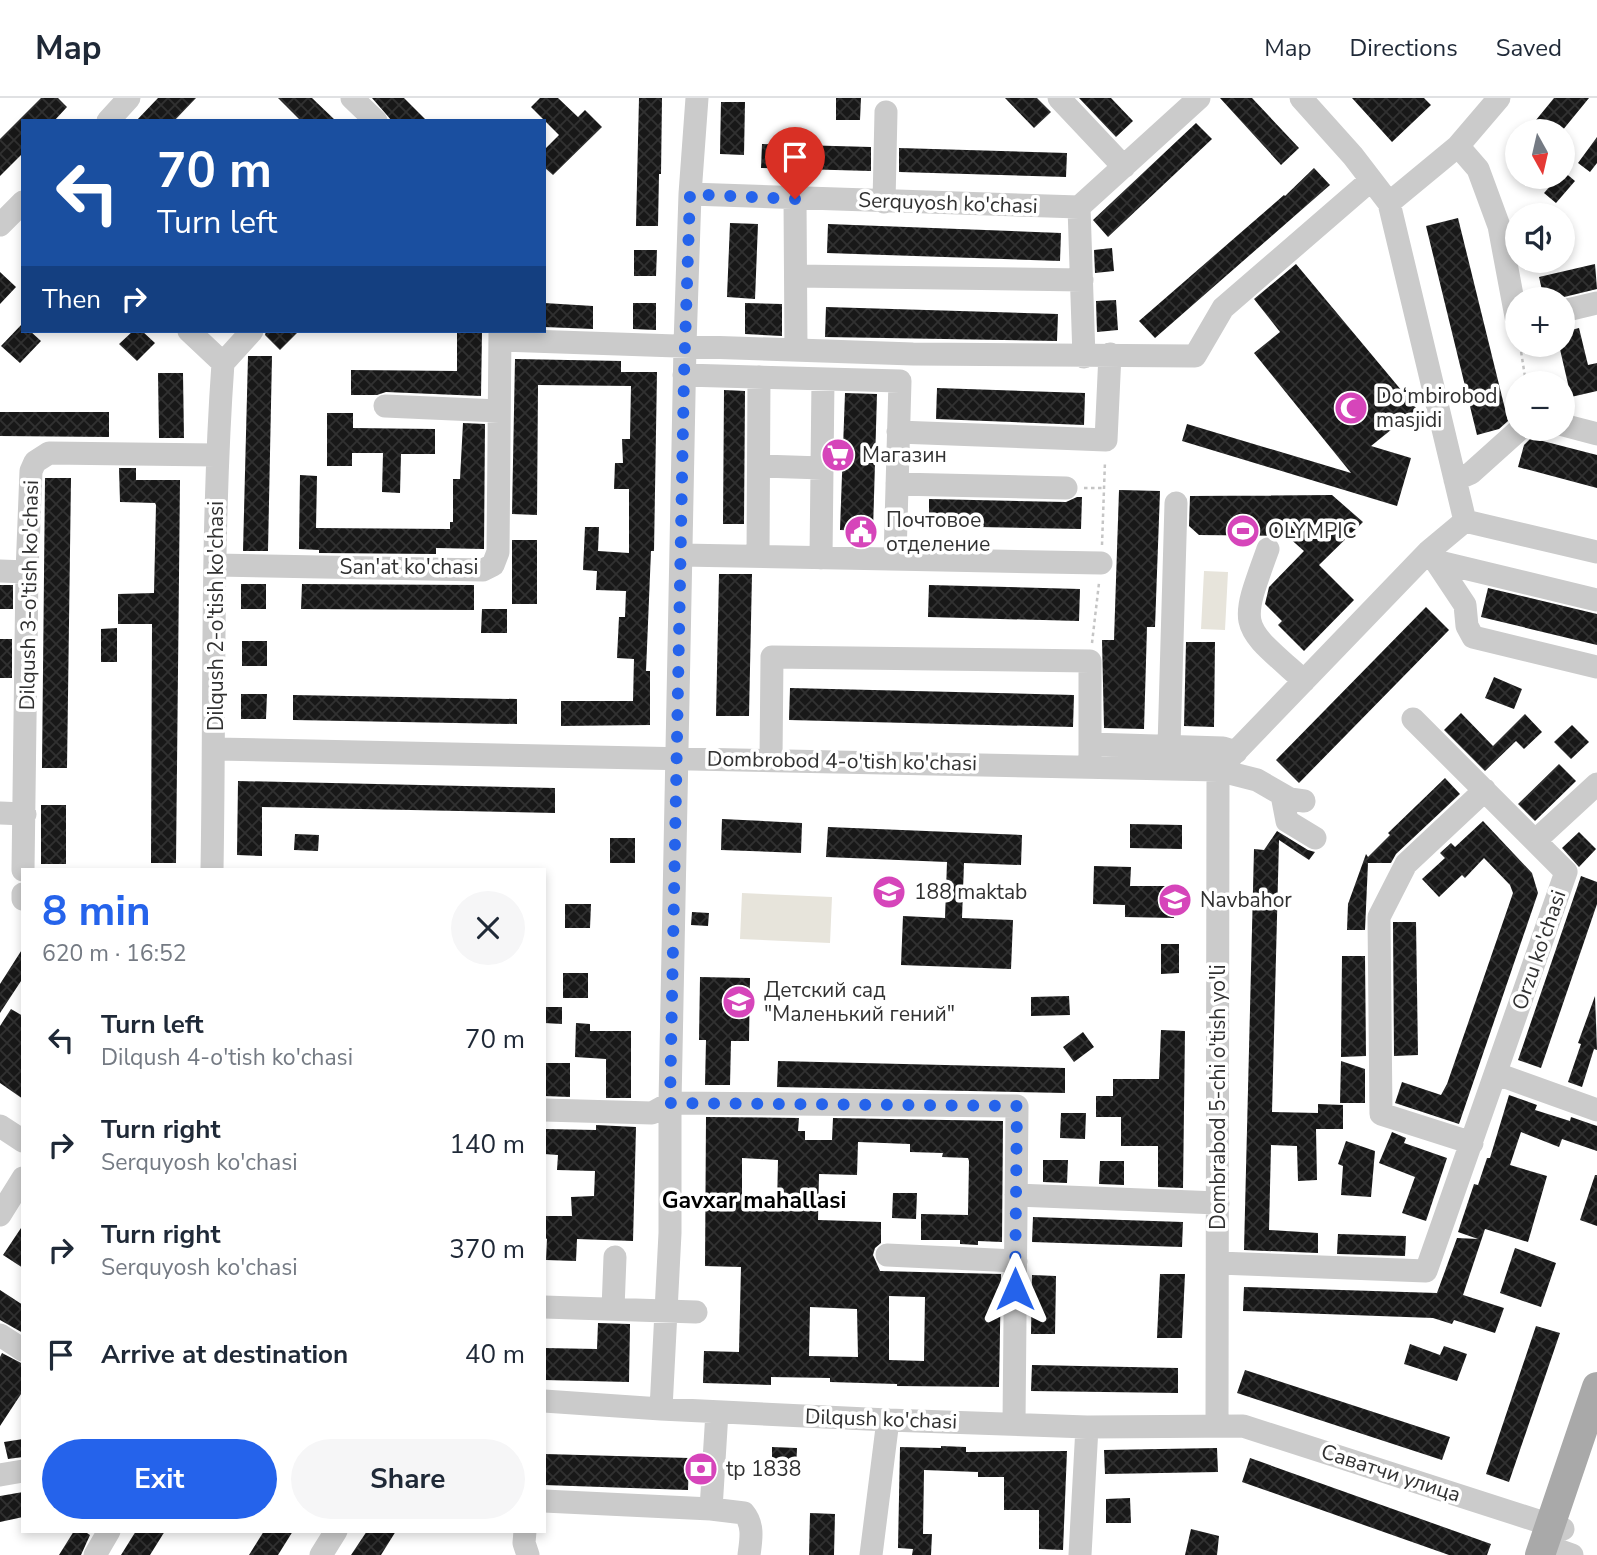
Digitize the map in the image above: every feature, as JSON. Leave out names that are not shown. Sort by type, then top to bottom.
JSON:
[{"type":"main road","points":[[1554,1545],[1597,1387]]},
{"type":"main road","points":[[1554,1545],[1597,1431]]},
{"type":"street","points":[[110,119],[129,98]]},
{"type":"street","points":[[352,98],[374,119]]},
{"type":"street","points":[[662,1409],[670,1233],[670,1103],[684,375],[690,194],[697,98]]},
{"type":"street","points":[[1059,98],[1124,167]]},
{"type":"street","points":[[1084,357],[1079,208],[1199,98]]},
{"type":"street","points":[[1301,98],[1389,203],[1465,521]]},
{"type":"street","points":[[1389,203],[1458,146],[1499,98]]},
{"type":"street","points":[[884,202],[886,112]]},
{"type":"street","points":[[1458,146],[1478,169],[1499,226],[1510,287]]},
{"type":"street","points":[[500,336],[796,349],[1084,357],[1195,356],[1223,308],[1371,180]]},
{"type":"street","name":"Serquyosh ko'chasi","points":[[690,194],[1079,208]]},
{"type":"street","points":[[795,199],[796,349]]},
{"type":"street","points":[[0,225],[21,204]]},
{"type":"street","points":[[796,276],[1082,280]]},
{"type":"street","points":[[1575,308],[1597,303]]},
{"type":"street","points":[[192,333],[223,363],[249,333]]},
{"type":"street","name":"San'at ko'chasi","points":[[216,565],[483,570],[493,565],[498,552],[500,336]]},
{"type":"street","points":[[898,432],[1106,440],[1110,354]]},
{"type":"street","name":"Dilqush 2-o'tish ko'chasi","points":[[212,868],[216,456],[223,363]]},
{"type":"street","points":[[684,375],[900,381],[895,558]]},
{"type":"street","points":[[758,377],[758,556]]},
{"type":"street","points":[[821,558],[824,379]]},
{"type":"street","points":[[385,406],[499,411]]},
{"type":"street","points":[[1575,428],[1597,434]]},
{"type":"street","points":[[1455,480],[1471,473],[1507,441]]},
{"type":"street","name":"Dilqush 3-o'tish ko'chasi","points":[[23,868],[30,471],[36,462],[49,453],[216,456]]},
{"type":"street","points":[[759,466],[822,468]]},
{"type":"street","points":[[897,484],[1066,488]]},
{"type":"street","points":[[1169,746],[1176,503]]},
{"type":"street","points":[[1465,521],[1597,552]]},
{"type":"street","points":[[1218,770],[1465,521]]},
{"type":"street","points":[[1268,549],[1248,609],[1248,620],[1259,641],[1304,681]]},
{"type":"street","points":[[681,555],[1101,563]]},
{"type":"street","points":[[1432,556],[1597,600]]},
{"type":"street","points":[[1432,556],[1465,605],[1467,626],[1473,637],[1597,667]]},
{"type":"street","points":[[0,571],[27,572]]},
{"type":"street","points":[[771,760],[772,657],[1090,661],[1090,756],[1169,746],[1223,748],[1236,752]]},
{"type":"street","name":"Orzu ko'chasi","points":[[1218,1263],[1426,1271],[1497,1074],[1566,872],[1413,719]]},
{"type":"street","name":"Dombrobod 4-o'tish ko'chasi","points":[[215,749],[771,760],[1090,756],[1218,770],[1257,780],[1293,798],[1287,821],[1315,838]]},
{"type":"street","name":"Dombrabod 5-chi o'tish yo'li","points":[[1217,1425],[1218,770]]},
{"type":"street","points":[[1535,841],[1597,785]]},
{"type":"street","points":[[1472,1143],[1381,1114],[1379,917],[1406,864],[1485,790]]},
{"type":"street","points":[[0,813],[25,814]]},
{"type":"street","points":[[1497,1074],[1597,1110]]},
{"type":"street","points":[[546,1110],[652,1113],[670,1103],[1017,1106],[1014,1424]]},
{"type":"street","points":[[0,1126],[21,1140]]},
{"type":"street","points":[[0,1215],[21,1181]]},
{"type":"street","points":[[1016,1195],[1218,1202]]},
{"type":"street","points":[[887,1255],[1016,1261]]},
{"type":"street","points":[[613,1309],[615,1257]]},
{"type":"street","points":[[546,1307],[696,1312]]},
{"type":"street","points":[[0,1335],[21,1349]]},
{"type":"street","name":"Dilqush ko'chasi","points":[[546,1401],[888,1420],[1087,1427],[1217,1425]]},
{"type":"street","points":[[711,1509],[716,1412]]},
{"type":"street","points":[[870,1555],[888,1420]]},
{"type":"street","name":"Саватчи улица","points":[[1217,1425],[1243,1426],[1554,1545]]},
{"type":"street","points":[[1080,1555],[1087,1427]]},
{"type":"street","points":[[0,1475],[21,1471]]},
{"type":"street","points":[[546,1501],[744,1513],[751,1525],[749,1555]]},
{"type":"street","points":[[95,1555],[108,1533]]},
{"type":"street","points":[[321,1555],[335,1533]]},
{"type":"street","points":[[525,1533],[524,1544],[528,1555]]},
{"type":"path","points":[[1090,661],[1101,563],[1106,440]]},
{"type":"shaded area","points":[[1204,571],[1228,572],[1225,630],[1201,629]]},
{"type":"shaded area","points":[[742,893],[832,897],[830,943],[740,939]]},
{"type":"building","points":[[41,98],[58,98],[67,107],[56,119],[21,119],[21,155],[0,176],[0,139]]},
{"type":"building","points":[[158,98],[196,98],[176,119],[138,119]]},
{"type":"building","points":[[278,98],[312,98],[334,119],[299,119]]},
{"type":"building","points":[[372,98],[404,98],[425,119],[390,119]]},
{"type":"building","points":[[540,98],[558,98],[578,117],[585,110],[602,127],[553,175],[546,169],[546,148],[559,135],[546,119],[531,107]]},
{"type":"building","points":[[639,98],[662,98],[658,226],[636,226]]},
{"type":"building","points":[[836,98],[861,98],[860,120],[836,120]]},
{"type":"building","points":[[1005,98],[1037,98],[1051,112],[1034,128]]},
{"type":"building","points":[[1079,98],[1111,98],[1133,121],[1116,137]]},
{"type":"building","points":[[1220,98],[1252,98],[1299,148],[1281,165]]},
{"type":"building","points":[[1352,98],[1424,98],[1431,105],[1392,142]]},
{"type":"building","points":[[1554,98],[1589,98],[1572,119],[1537,119]]},
{"type":"building","points":[[721,102],[745,102],[744,155],[720,154]]},
{"type":"building","points":[[1196,123],[1212,139],[1108,237],[1093,220]]},
{"type":"building","points":[[1597,137],[1597,163],[1590,172],[1578,163]]},
{"type":"building","points":[[762,144],[871,147],[871,171],[761,168]]},
{"type":"building","points":[[899,148],[1067,153],[1066,177],[899,172]]},
{"type":"building","points":[[1314,168],[1330,185],[1155,338],[1139,321]]},
{"type":"building","points":[[1548,189],[1568,189],[1556,203],[1544,193]]},
{"type":"building","points":[[1458,218],[1505,409],[1505,424],[1499,429],[1477,435],[1426,226]]},
{"type":"building","points":[[730,223],[758,224],[755,299],[727,297]]},
{"type":"building","points":[[828,224],[1061,233],[1060,261],[827,253]]},
{"type":"building","points":[[1112,248],[1114,271],[1095,273],[1094,250]]},
{"type":"building","points":[[634,250],[657,250],[656,276],[634,276]]},
{"type":"building","points":[[1296,264],[1417,409],[1371,446],[1411,458],[1397,506],[1182,441],[1187,424],[1351,473],[1254,353],[1280,332],[1254,299]]},
{"type":"building","points":[[1595,264],[1597,289],[1575,294],[1575,287],[1541,287],[1539,277],[1575,273],[1575,269]]},
{"type":"building","points":[[0,272],[16,287],[0,304]]},
{"type":"building","points":[[1116,300],[1118,330],[1097,332],[1096,301]]},
{"type":"building","points":[[546,303],[593,306],[593,329],[546,327]]},
{"type":"building","points":[[633,303],[656,303],[656,330],[633,329]]},
{"type":"building","points":[[745,303],[782,304],[782,336],[745,334]]},
{"type":"building","points":[[826,307],[1058,314],[1057,341],[825,337]]},
{"type":"building","points":[[21,325],[21,333],[32,333],[41,341],[20,363],[1,346]]},
{"type":"building","points":[[1579,328],[1588,365],[1597,363],[1597,391],[1575,396],[1575,371],[1565,371],[1562,357],[1575,357],[1575,329]]},
{"type":"building","points":[[131,333],[144,333],[155,343],[137,361],[119,344]]},
{"type":"building","points":[[266,333],[297,333],[280,350]]},
{"type":"building","points":[[457,333],[482,333],[481,396],[386,392],[377,395],[351,395],[351,370],[457,371]]},
{"type":"building","points":[[248,356],[272,356],[268,551],[243,551]]},
{"type":"building","points":[[515,359],[621,361],[621,372],[657,372],[654,551],[651,551],[646,671],[650,671],[650,725],[561,726],[561,701],[633,701],[634,659],[617,658],[619,617],[625,617],[626,591],[596,590],[597,571],[583,570],[585,527],[599,527],[598,551],[629,553],[629,489],[614,489],[615,463],[623,463],[622,439],[630,439],[631,386],[538,385],[537,515],[512,514]]},
{"type":"building","points":[[158,373],[183,373],[184,438],[159,438]]},
{"type":"building","points":[[937,388],[1085,393],[1084,425],[936,419]]},
{"type":"building","points":[[724,390],[745,391],[744,524],[723,524]]},
{"type":"building","points":[[845,393],[877,394],[873,531],[840,530]]},
{"type":"building","points":[[0,412],[109,412],[109,437],[0,436]]},
{"type":"building","points":[[327,413],[353,413],[353,428],[435,429],[435,454],[401,454],[400,493],[382,492],[383,453],[352,453],[352,466],[327,466]]},
{"type":"building","points":[[463,423],[485,424],[484,549],[436,548],[436,554],[319,553],[319,550],[299,549],[300,475],[317,476],[316,528],[450,529],[450,522],[453,522],[453,479],[460,479]]},
{"type":"building","points":[[1528,441],[1543,441],[1597,455],[1597,488],[1518,467],[1524,445]]},
{"type":"building","points":[[119,468],[136,468],[136,480],[180,480],[176,863],[151,863],[152,624],[118,624],[118,594],[154,593],[156,505],[120,502]]},
{"type":"building","points":[[45,478],[71,478],[67,768],[42,768]]},
{"type":"building","points":[[1119,490],[1160,491],[1155,627],[1147,627],[1144,729],[1104,728],[1102,640],[1114,640]]},
{"type":"building","points":[[1332,495],[1363,522],[1319,565],[1354,600],[1304,651],[1278,625],[1282,621],[1265,604],[1269,587],[1304,551],[1287,536],[1199,535],[1189,526],[1190,496]]},
{"type":"building","points":[[1082,497],[1081,529],[929,526],[929,499],[1066,502]]},
{"type":"building","points":[[512,540],[537,540],[537,604],[512,604]]},
{"type":"building","points":[[719,574],[752,574],[749,716],[716,716]]},
{"type":"building","points":[[241,584],[266,584],[266,609],[241,609]]},
{"type":"building","points":[[302,584],[474,585],[474,610],[301,609]]},
{"type":"building","points":[[0,585],[13,585],[13,609],[0,609]]},
{"type":"building","points":[[929,585],[1080,589],[1079,621],[928,617]]},
{"type":"building","points":[[1488,588],[1597,614],[1597,645],[1481,617]]},
{"type":"building","points":[[1426,607],[1449,630],[1299,783],[1276,760]]},
{"type":"building","points":[[482,609],[507,609],[507,633],[481,633]]},
{"type":"building","points":[[117,628],[117,662],[101,662],[101,629]]},
{"type":"building","points":[[0,639],[12,639],[12,678],[0,678]]},
{"type":"building","points":[[242,641],[267,641],[267,666],[242,666]]},
{"type":"building","points":[[1186,642],[1215,642],[1214,727],[1184,726]]},
{"type":"building","points":[[1494,677],[1522,689],[1514,709],[1485,698]]},
{"type":"building","points":[[790,688],[1074,695],[1073,727],[789,720]]},
{"type":"building","points":[[241,694],[267,694],[266,719],[241,719]]},
{"type":"building","points":[[293,695],[517,699],[517,724],[293,720]]},
{"type":"building","points":[[1461,713],[1493,746],[1525,714],[1542,732],[1524,749],[1516,741],[1485,771],[1444,730]]},
{"type":"building","points":[[1572,725],[1589,742],[1571,759],[1554,742]]},
{"type":"building","points":[[1559,764],[1576,781],[1535,821],[1518,804]]},
{"type":"building","points":[[1445,778],[1460,794],[1396,854],[1391,863],[1368,863],[1365,930],[1347,930],[1348,904],[1366,854],[1368,857],[1390,835],[1388,833]]},
{"type":"building","points":[[238,781],[555,788],[555,813],[262,807],[262,856],[237,855]]},
{"type":"building","points":[[41,805],[66,805],[66,864],[41,864]]},
{"type":"building","points":[[722,819],[802,823],[801,853],[721,850]]},
{"type":"building","points":[[1483,821],[1532,873],[1538,893],[1459,1124],[1395,1103],[1402,1082],[1441,1095],[1513,893],[1510,885],[1484,858],[1465,878],[1462,875],[1439,897],[1422,879],[1445,858],[1440,853],[1451,843],[1455,847]]},
{"type":"building","points":[[1130,824],[1182,825],[1182,849],[1130,848]]},
{"type":"building","points":[[828,827],[1022,835],[1021,865],[964,863],[962,918],[1013,920],[1011,969],[901,965],[903,916],[945,918],[947,862],[826,857]]},
{"type":"building","points":[[1277,831],[1315,852],[1309,860],[1279,840],[1272,1112],[1318,1113],[1318,1104],[1343,1105],[1343,1129],[1316,1129],[1317,1180],[1298,1181],[1297,1146],[1271,1145],[1269,1230],[1318,1233],[1318,1253],[1244,1250],[1254,849],[1264,850]]},
{"type":"building","points":[[1579,832],[1596,849],[1579,867],[1562,848]]},
{"type":"building","points":[[295,834],[319,835],[318,851],[294,850]]},
{"type":"building","points":[[610,838],[635,838],[635,863],[610,863]]},
{"type":"building","points":[[1094,866],[1131,867],[1130,886],[1175,886],[1174,918],[1125,917],[1125,905],[1093,904]]},
{"type":"building","points":[[1581,876],[1597,882],[1597,904],[1541,1068],[1518,1060]]},
{"type":"building","points":[[565,904],[591,904],[590,928],[565,928]]},
{"type":"building","points":[[692,912],[709,913],[708,926],[691,925]]},
{"type":"building","points":[[1393,922],[1416,922],[1418,1055],[1394,1056]]},
{"type":"building","points":[[1161,944],[1179,944],[1179,973],[1161,974]]},
{"type":"building","points":[[21,951],[21,981],[0,1013],[0,984]]},
{"type":"building","points":[[1342,956],[1365,956],[1366,1056],[1341,1057]]},
{"type":"building","points":[[563,973],[588,973],[588,998],[563,998]]},
{"type":"building","points":[[700,977],[750,978],[749,1041],[731,1041],[730,1085],[705,1085],[706,1040],[699,1040]]},
{"type":"building","points":[[1069,996],[1070,1015],[1031,1016],[1031,997]]},
{"type":"building","points":[[1595,996],[1597,1050],[1594,1049],[1582,1087],[1568,1082],[1581,1044],[1578,1043]]},
{"type":"building","points":[[546,1007],[562,1007],[562,1024],[546,1023]]},
{"type":"building","points":[[11,1009],[21,1015],[21,1098],[0,1083],[0,1026]]},
{"type":"building","points":[[576,1023],[590,1024],[590,1031],[631,1031],[631,1098],[606,1098],[606,1059],[575,1057]]},
{"type":"building","points":[[1161,1030],[1185,1031],[1183,1188],[1158,1187],[1158,1146],[1121,1146],[1121,1117],[1096,1117],[1096,1096],[1113,1096],[1113,1079],[1159,1079]]},
{"type":"building","points":[[1083,1032],[1094,1047],[1074,1062],[1063,1047]]},
{"type":"building","points":[[778,1061],[1065,1068],[1065,1093],[777,1087]]},
{"type":"building","points":[[1341,1061],[1365,1069],[1365,1103],[1340,1103]]},
{"type":"building","points":[[546,1063],[570,1063],[570,1097],[546,1096]]},
{"type":"building","points":[[1509,1095],[1537,1105],[1535,1110],[1570,1121],[1571,1117],[1597,1126],[1597,1151],[1562,1139],[1559,1147],[1521,1132],[1510,1165],[1547,1176],[1528,1242],[1485,1229],[1463,1295],[1504,1308],[1495,1333],[1454,1320],[1452,1324],[1433,1318],[1243,1311],[1244,1287],[1437,1293],[1457,1238],[1478,1239],[1458,1232],[1474,1184],[1478,1185],[1487,1158],[1490,1158]]},
{"type":"building","points":[[1061,1113],[1086,1113],[1085,1139],[1060,1138]]},
{"type":"building","points":[[706,1117],[799,1118],[798,1131],[805,1131],[805,1140],[832,1140],[833,1118],[1003,1121],[1002,1242],[978,1241],[978,1245],[960,1244],[960,1240],[921,1240],[921,1214],[968,1215],[969,1161],[968,1158],[942,1157],[943,1153],[910,1152],[910,1144],[858,1142],[857,1175],[819,1174],[818,1220],[881,1222],[881,1243],[875,1248],[873,1255],[880,1271],[1001,1274],[999,1387],[897,1386],[830,1382],[830,1378],[771,1377],[771,1385],[703,1383],[704,1351],[739,1352],[741,1267],[705,1266]],"holes":[[[742,1158],[778,1160],[777,1207],[742,1207]],[[889,1296],[925,1297],[924,1361],[889,1360]],[[810,1307],[857,1309],[858,1357],[809,1356]]]},
{"type":"building","points":[[596,1125],[636,1127],[633,1241],[577,1239],[576,1261],[546,1260],[546,1216],[572,1216],[571,1197],[594,1196],[595,1171],[557,1170],[558,1155],[546,1154],[546,1129],[596,1130]]},
{"type":"building","points":[[1392,1132],[1406,1138],[1404,1143],[1447,1158],[1426,1221],[1402,1213],[1415,1177],[1379,1163]]},
{"type":"building","points":[[1346,1141],[1375,1151],[1371,1197],[1341,1195],[1343,1166],[1338,1164]]},
{"type":"building","points":[[1043,1160],[1068,1160],[1067,1183],[1043,1182]]},
{"type":"building","points":[[1100,1161],[1124,1161],[1124,1185],[1099,1184]]},
{"type":"building","points":[[1597,1175],[1597,1226],[1580,1220]]},
{"type":"building","points":[[893,1193],[917,1193],[916,1219],[892,1218]]},
{"type":"building","points":[[1033,1217],[1183,1222],[1182,1247],[1032,1242]]},
{"type":"building","points":[[21,1228],[21,1267],[3,1255]]},
{"type":"building","points":[[1338,1234],[1406,1236],[1405,1256],[1337,1254]]},
{"type":"building","points":[[1515,1248],[1556,1263],[1541,1307],[1500,1293]]},
{"type":"building","points":[[1160,1274],[1185,1274],[1182,1338],[1157,1338]]},
{"type":"building","points":[[1032,1275],[1056,1276],[1055,1334],[1031,1334]]},
{"type":"building","points":[[0,1290],[21,1304],[21,1332],[0,1320]]},
{"type":"building","points":[[598,1323],[630,1324],[629,1382],[546,1380],[546,1348],[597,1349]]},
{"type":"building","points":[[1536,1326],[1560,1333],[1509,1482],[1486,1474]]},
{"type":"building","points":[[1410,1344],[1440,1355],[1444,1346],[1467,1354],[1457,1381],[1404,1364]]},
{"type":"building","points":[[2,1353],[21,1363],[21,1394],[0,1426]]},
{"type":"building","points":[[1032,1365],[1178,1368],[1178,1393],[1031,1391]]},
{"type":"building","points":[[1245,1370],[1450,1437],[1442,1460],[1237,1393]]},
{"type":"building","points":[[21,1439],[21,1457],[8,1459],[4,1442]]},
{"type":"building","points":[[772,1447],[797,1448],[796,1472],[772,1472]]},
{"type":"building","points":[[900,1447],[966,1447],[966,1452],[1067,1451],[1063,1550],[1039,1549],[1039,1510],[1004,1510],[1004,1477],[978,1477],[978,1472],[924,1470],[923,1534],[932,1534],[931,1555],[912,1555],[913,1549],[898,1548]]},
{"type":"building","points":[[1217,1448],[1218,1472],[1105,1474],[1104,1450]]},
{"type":"building","points":[[546,1454],[689,1458],[688,1490],[546,1485]]},
{"type":"building","points":[[1250,1458],[1491,1544],[1487,1555],[1449,1555],[1242,1482]]},
{"type":"building","points":[[21,1492],[21,1517],[0,1522],[0,1496]]},
{"type":"building","points":[[1130,1498],[1131,1523],[1106,1523],[1106,1499]]},
{"type":"building","points":[[810,1513],[835,1514],[834,1555],[809,1555]]},
{"type":"building","points":[[1191,1529],[1219,1536],[1217,1555],[1185,1555]]},
{"type":"building","points":[[73,1533],[90,1535],[81,1555],[59,1555]]},
{"type":"building","points":[[135,1533],[164,1533],[150,1555],[121,1555]]},
{"type":"building","points":[[263,1533],[292,1533],[278,1555],[249,1555]]},
{"type":"building","points":[[366,1533],[395,1533],[381,1555],[351,1555]]},
{"type":"place","name":"Do‘mbirobod masjidi","points":[[1351,408]]},
{"type":"place","name":"Магазин","points":[[838,455]]},
{"type":"place","name":"OLYMPIC","points":[[1243,531]]},
{"type":"place","name":"Почтовое отделение","points":[[861,532]]},
{"type":"place","name":"188 maktab","points":[[889,892]]},
{"type":"place","name":"Navbahor","points":[[1175,900]]},
{"type":"place","name":"Детский сад \"Маленький гений\"","points":[[739,1002]]},
{"type":"place","name":"tp 1838","points":[[701,1469]]},
{"type":"district","name":"Gavxar mahallasi","points":[[754,1200]]},
{"type":"route","points":[[795,199],[690,194],[670,1103],[1017,1106],[1015,1289]]}]
